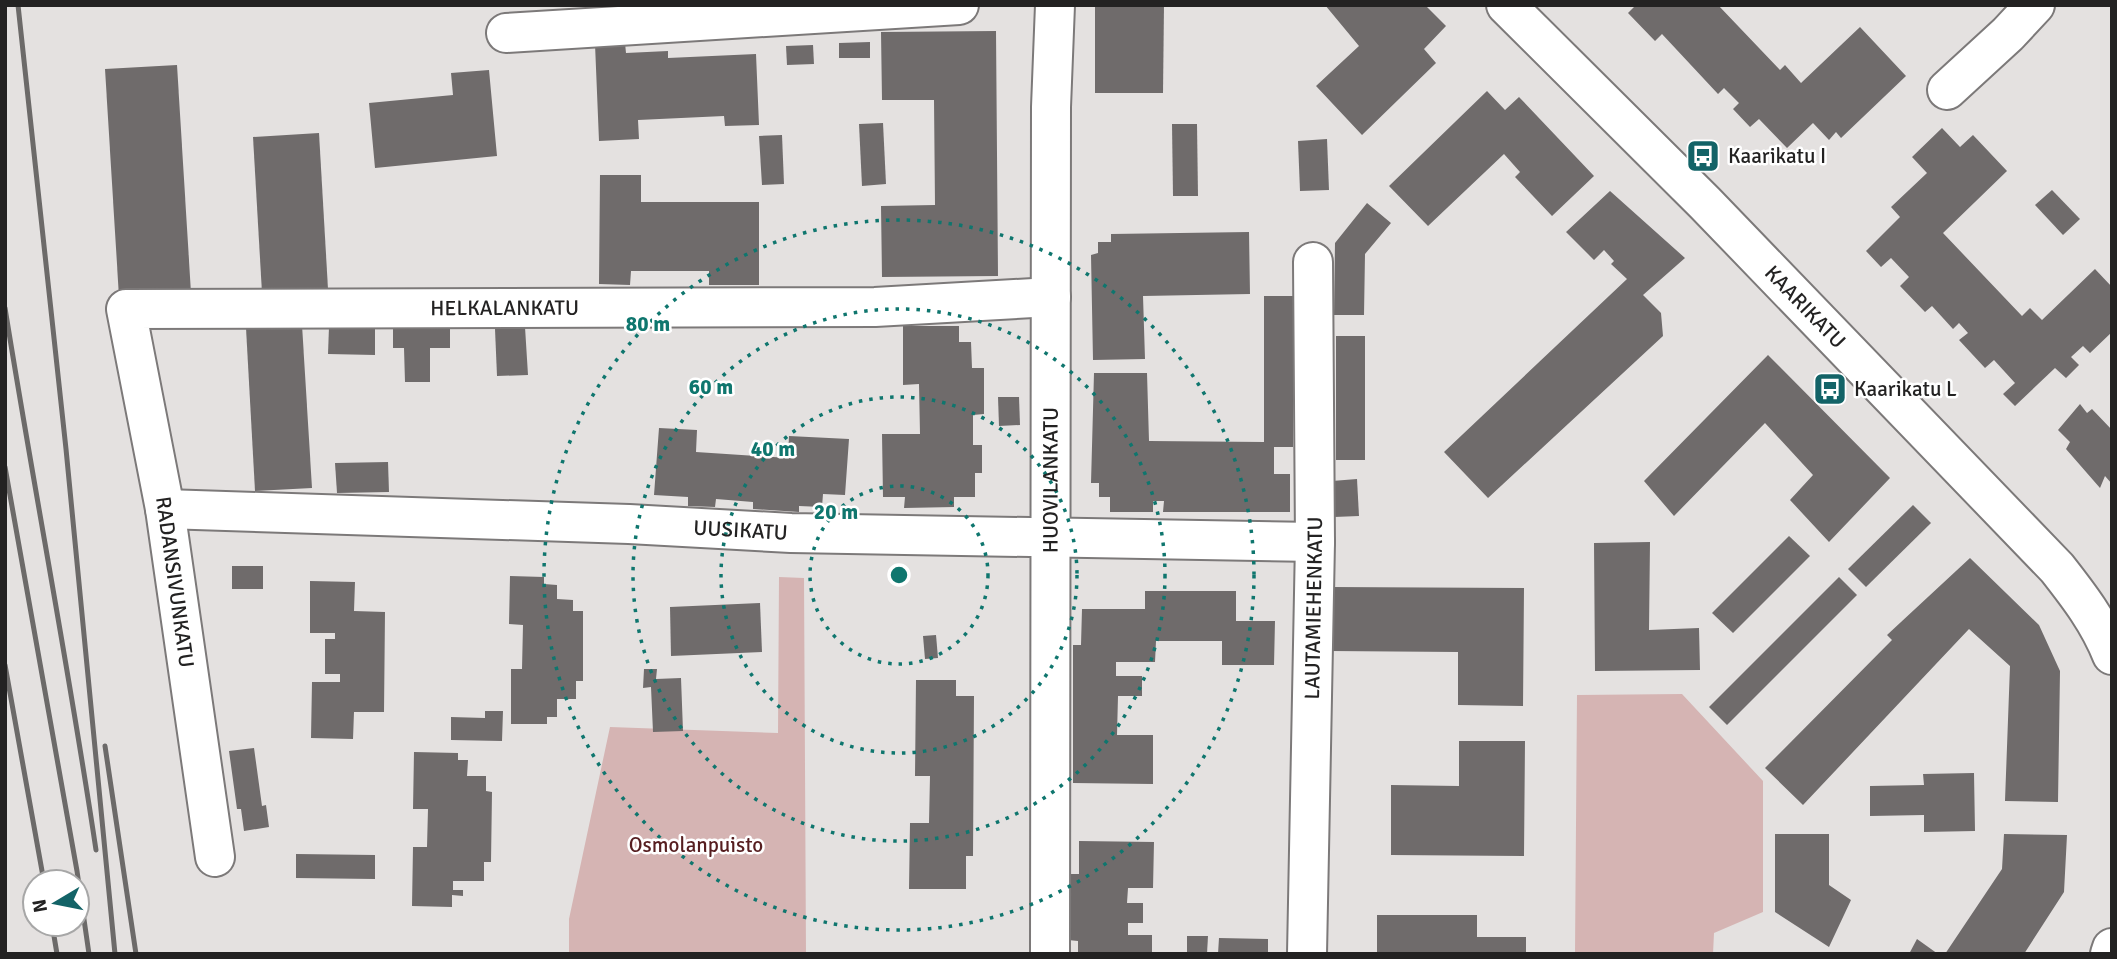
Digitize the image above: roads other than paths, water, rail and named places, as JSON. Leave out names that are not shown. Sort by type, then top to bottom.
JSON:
[{"type":"street","points":[[506,33],[959,5]]},
{"type":"street","name":"HUOVILANKATU","points":[[1050,954],[1051,107],[1055,5]]},
{"type":"street","name":"KAARIKATU","points":[[1506,5],[1714,213],[2057,568],[2086,604],[2105,636],[2112,655]]},
{"type":"street","points":[[1947,90],[2008,34],[2035,5]]},
{"type":"street","name":"LAUTAMIEHENKATU","points":[[1307,954],[1315,542],[1313,262]]},
{"type":"street","name":"HELKALANKATU","points":[[126,309],[862,307],[1051,297]]},
{"type":"street","name":"RADANSIVUNKATU","points":[[126,309],[165,509],[215,857]]},
{"type":"street","name":"UUSIKATU","points":[[165,509],[615,524],[791,533],[1315,542]]},
{"type":"street","points":[[2110,954],[2112,948]]},
{"type":"railway","points":[[18,5],[66,449],[115,954]]},
{"type":"railway","points":[[5,308],[96,850]]},
{"type":"railway","points":[[5,467],[77,871],[89,954]]},
{"type":"railway","points":[[5,665],[41,868]]},
{"type":"railway","points":[[105,746],[136,954]]},
{"type":"railway","points":[[54,938],[57,954]]},
{"type":"place","name":"Kaarikatu I","points":[[1703,156]]},
{"type":"place","name":"Kaarikatu L","points":[[1830,389]]},
{"type":"park label","name":"Osmolanpuisto","points":[[696,845]]}]
